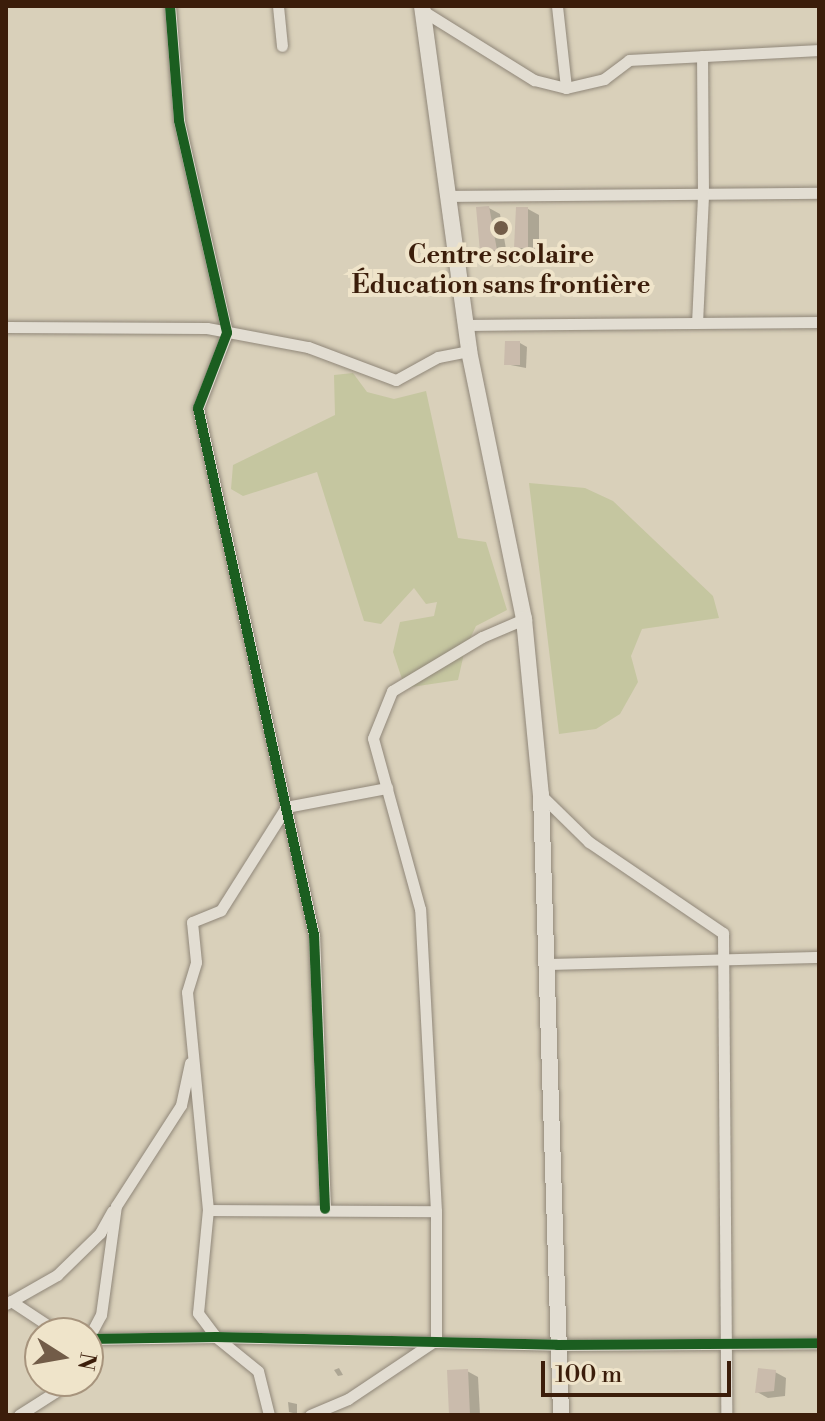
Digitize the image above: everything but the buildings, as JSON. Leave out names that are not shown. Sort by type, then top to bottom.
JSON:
[{"type":"main road","points":[[423,8],[469,351],[524,619],[541,795],[561,1415]]},
{"type":"street","points":[[170,6],[179,121],[227,333],[198,408],[314,935],[325,1209]]},
{"type":"street","points":[[278,6],[282,46]]},
{"type":"street","points":[[557,6],[566,88]]},
{"type":"street","points":[[423,8],[534,80],[566,88],[604,79],[629,60],[819,50]]},
{"type":"street","points":[[697,323],[703,194],[702,56]]},
{"type":"street","points":[[447,196],[819,193]]},
{"type":"street","points":[[465,325],[819,322]]},
{"type":"street","points":[[6,327],[207,328],[308,347],[396,380],[438,357],[469,351]]},
{"type":"street","points":[[436,1340],[436,1211],[420,909],[373,738],[392,691],[482,637],[524,619]]},
{"type":"street","points":[[269,1415],[258,1371],[216,1337],[198,1313],[208,1210],[187,992],[196,962],[192,922],[221,910],[286,807],[387,788]]},
{"type":"street","points":[[541,795],[589,842],[723,933],[726,1415]]},
{"type":"street","points":[[545,964],[725,957],[818,958]]},
{"type":"street","points":[[34,1317],[9,1302],[57,1275],[100,1233],[181,1105],[192,1051]]},
{"type":"street","points":[[100,1317],[116,1206]]},
{"type":"street","points":[[208,1210],[436,1211]]},
{"type":"street","points":[[104,1339],[436,1340],[557,1345],[819,1343]]},
{"type":"street","points":[[310,1415],[348,1399],[436,1340]]},
{"type":"street","points":[[19,1415],[47,1397]]},
{"type":"green space","points":[[353,373],[367,392],[394,399],[426,391],[458,538],[486,542],[507,610],[476,626],[465,649],[458,680],[405,688],[393,652],[400,622],[434,616],[437,602],[426,604],[414,588],[381,624],[364,621],[317,472],[243,496],[231,489],[233,465],[335,415],[334,375]]},
{"type":"green space","points":[[529,483],[585,488],[613,501],[713,596],[719,618],[642,629],[631,656],[638,682],[620,714],[596,729],[559,734]]},
{"type":"cycle path","points":[[170,6],[179,121],[227,333],[198,408],[314,935],[325,1209]]},
{"type":"cycle path","points":[[104,1339],[216,1337],[557,1345],[819,1343]]},
{"type":"place","name":"Centre scolaire Éducation sans frontière","points":[[501,228]]}]
